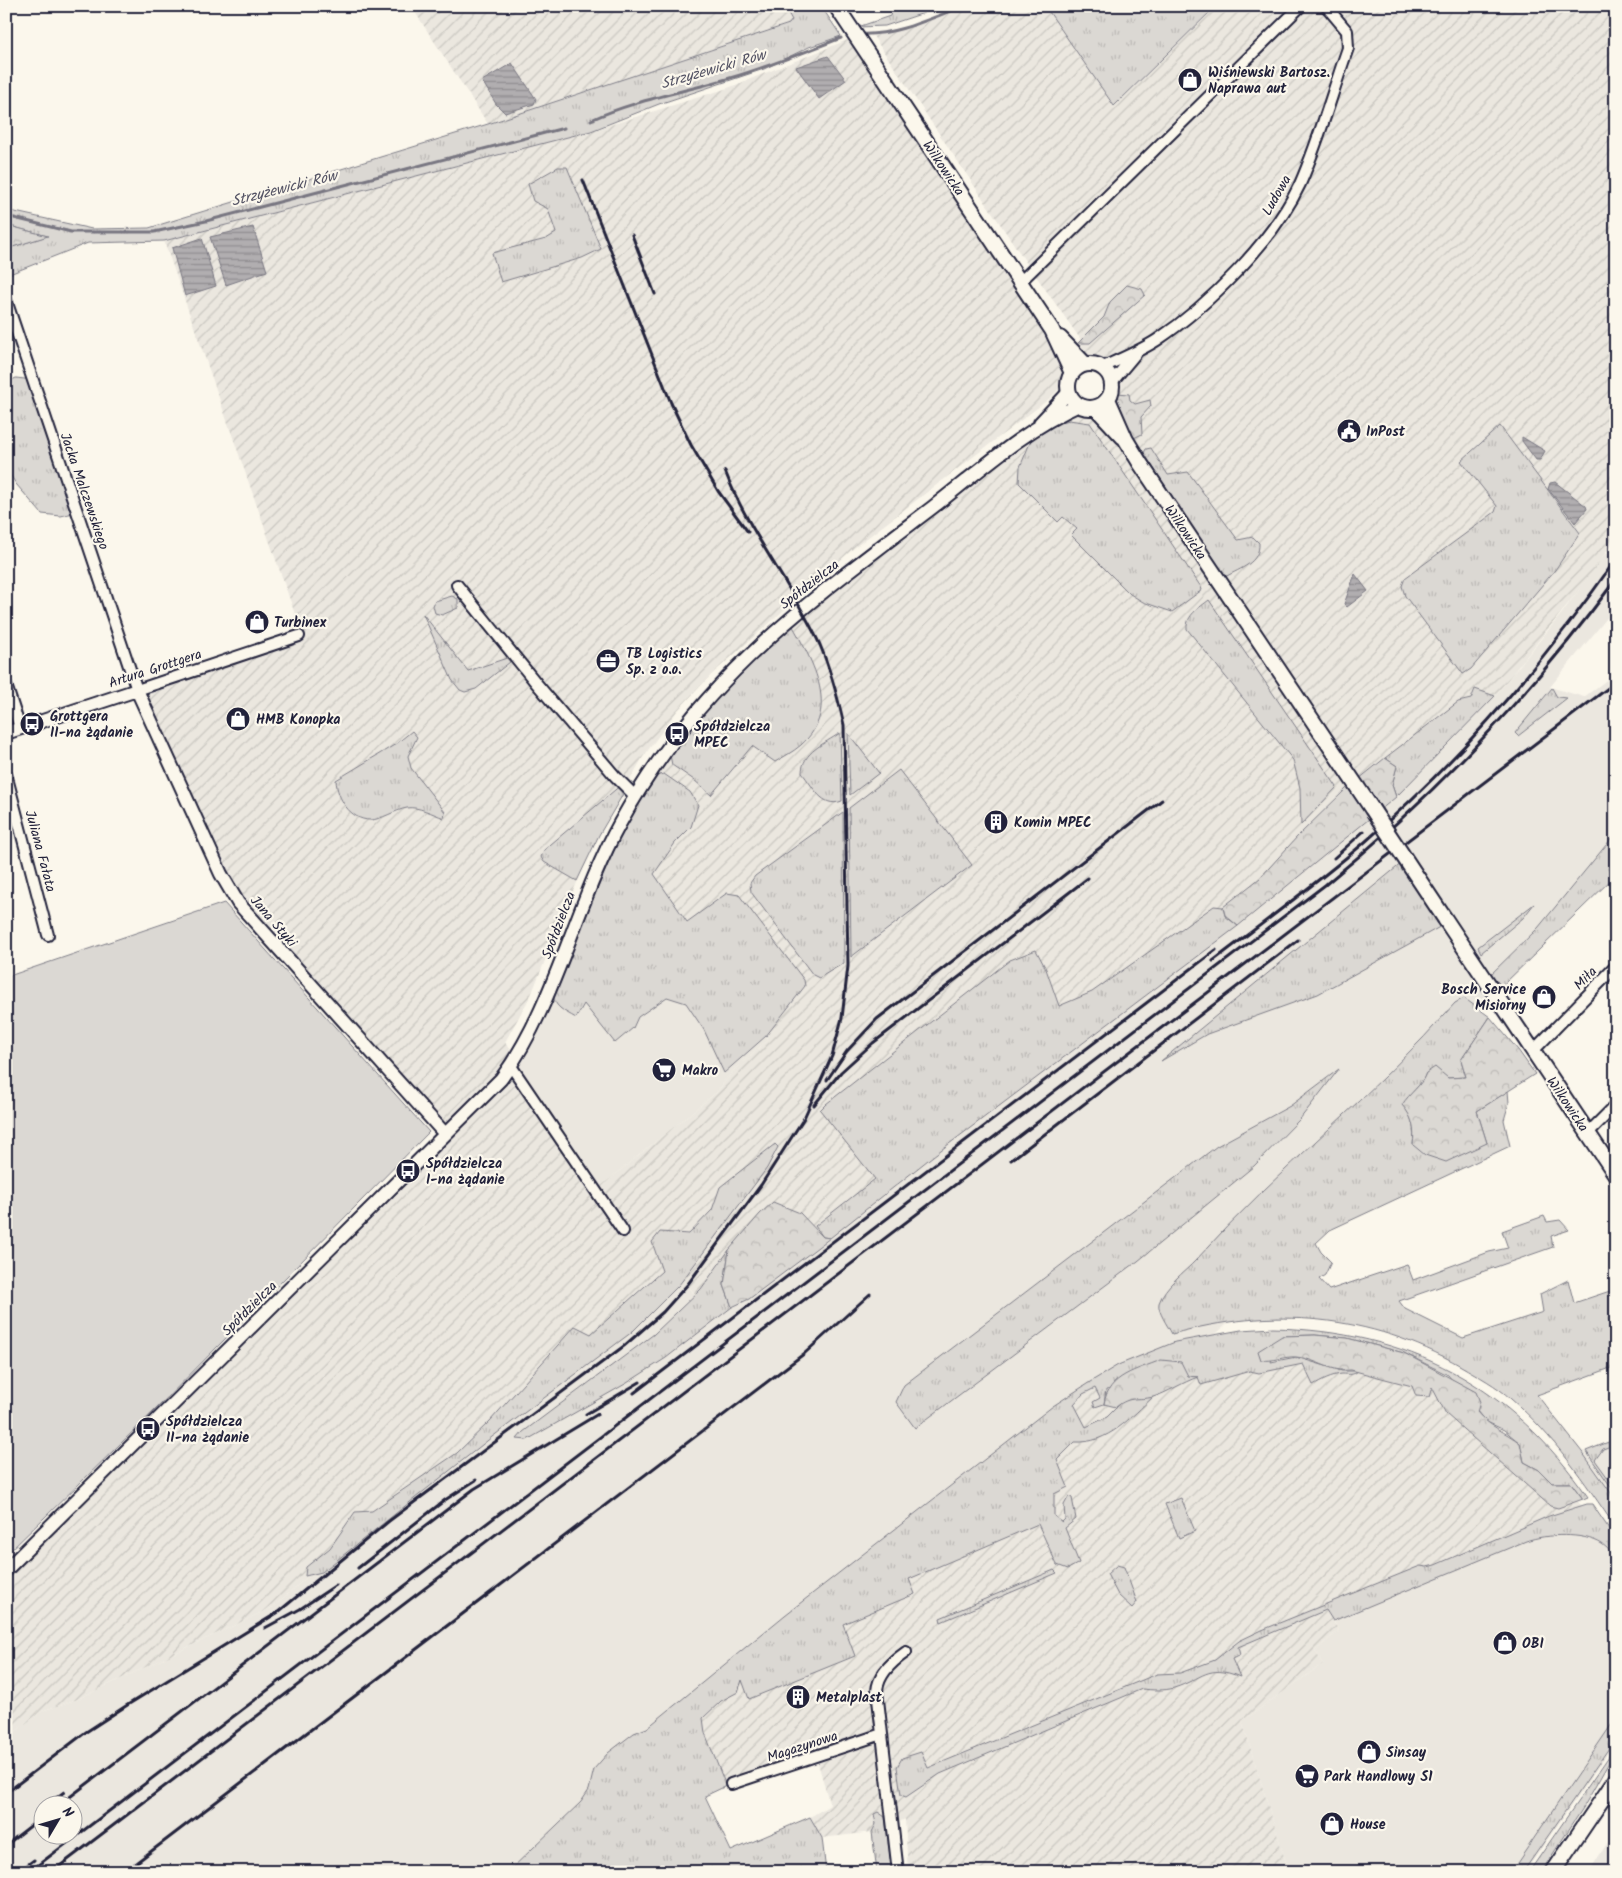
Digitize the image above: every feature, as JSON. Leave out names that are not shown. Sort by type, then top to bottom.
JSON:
[{"type":"main road","name":"Wilkowicka","points":[[836,6],[1052,330],[1072,373]]},
{"type":"main road","name":"Wilkowicka","points":[[1052,330],[1085,364]]},
{"type":"main road","points":[[1085,364],[1103,367],[1112,382],[1112,391],[1108,399],[1096,408],[1079,405],[1069,392],[1068,383],[1072,373],[1085,364]]},
{"type":"main road","name":"Wilkowicka","points":[[1108,399],[1126,440],[1616,1175]]},
{"type":"main road","name":"Wilkowicka","points":[[1096,408],[1126,440]]},
{"type":"main road","points":[[1554,1872],[1616,1779]]},
{"type":"street","points":[[1020,282],[1301,6]]},
{"type":"street","name":"Ludowa","points":[[1103,367],[1137,352],[1177,325],[1229,278],[1260,246],[1280,219],[1299,185],[1349,39],[1343,23],[1326,6]]},
{"type":"street","name":"Jacka Malczewskiego","points":[[6,300],[137,690]]},
{"type":"street","name":"Ludowa","points":[[1112,382],[1137,352]]},
{"type":"street","name":"Spółdzielcza","points":[[1035,429],[1069,392]]},
{"type":"street","name":"Spółdzielcza","points":[[6,1570],[501,1079],[511,1066],[527,1037],[552,982],[603,855],[635,796],[680,729],[756,648],[800,609],[1035,429],[1079,405]]},
{"type":"street","points":[[457,585],[549,698],[615,776],[635,796]]},
{"type":"street","name":"Artura Grottgera","points":[[6,732],[299,636]]},
{"type":"street","points":[[6,685],[20,728]]},
{"type":"street","name":"Jana Styki","points":[[137,690],[221,874],[238,903],[445,1134]]},
{"type":"street","name":"Juliana Fałata","points":[[6,774],[48,935]]},
{"type":"street","name":"Miła","points":[[1533,1051],[1616,966]]},
{"type":"street","points":[[511,1066],[623,1231]]},
{"type":"street","points":[[1588,1133],[1616,1105]]},
{"type":"street","points":[[898,1872],[878,1682],[892,1664],[906,1652]]},
{"type":"street","name":"Magazynowa","points":[[731,1784],[882,1734]]},
{"type":"shaded area","points":[[411,6],[784,6],[792,20],[789,24],[488,124]]},
{"type":"shaded area","points":[[967,6],[1045,6],[1114,106],[1216,6],[1296,6],[1030,268],[873,36],[888,33]]},
{"type":"shaded area","points":[[1308,6],[1616,6],[1616,538],[1587,580],[1495,696],[1475,690],[1471,699],[1464,700],[1385,758],[1336,798],[1260,878],[712,1313],[681,1278],[351,1539],[273,1607],[78,1699],[42,1711],[6,1739],[6,1574],[445,1134],[238,903],[137,690],[302,634],[164,241],[591,131],[728,88],[850,39],[1069,365],[1066,382],[1049,399],[854,548],[711,675],[677,711],[643,757],[599,835],[574,889],[531,995],[505,1042],[517,1058],[511,1066],[597,1189],[717,1092],[734,1070],[768,1040],[647,864],[635,796],[756,648],[985,467],[1079,405],[1093,408],[1102,414],[1112,391],[1112,379],[1103,367],[1088,364],[1070,353],[1081,340],[1036,276]]},
{"type":"shaded area","points":[[828,56],[846,80],[819,99],[796,67]]},
{"type":"shaded area","points":[[512,63],[536,99],[534,104],[505,113],[496,104],[482,81]]},
{"type":"shaded area","points":[[253,227],[267,271],[226,285],[210,237]]},
{"type":"shaded area","points":[[202,238],[216,286],[185,296],[172,248]]},
{"type":"shaded area","points":[[1522,437],[1545,451],[1540,460],[1536,460],[1522,441]]},
{"type":"shaded area","points":[[1555,482],[1586,506],[1587,509],[1575,523],[1548,489],[1550,483]]},
{"type":"shaded area","points":[[1606,553],[1616,561],[1616,607],[1550,687],[1584,697],[1616,673],[1616,875],[1502,987],[1226,1244],[1266,1290],[1202,1346],[536,1872],[6,1872],[6,1739],[42,1711],[78,1699],[273,1607],[351,1539],[681,1278],[711,1313],[1460,711],[1495,696],[1562,613]]},
{"type":"shaded area","points":[[1355,574],[1368,591],[1347,607],[1344,604]]},
{"type":"shaded area","points":[[647,864],[768,1040],[734,1070],[717,1092],[597,1189],[511,1066],[631,878]]},
{"type":"shaded area","points":[[1381,1349],[1553,1468],[1586,1512],[1332,1620],[1339,1630],[1315,1651],[1323,1664],[1242,1721],[1289,1872],[908,1872],[905,1819],[887,1828],[872,1832],[822,1838],[810,1817],[830,1805],[816,1756],[723,1788],[688,1702],[1073,1400],[1099,1384]]},
{"type":"shaded area","points":[[1616,1439],[1616,1500],[1582,1452]]},
{"type":"shaded area","points":[[1586,1512],[1616,1553],[1616,1741],[1525,1872],[1289,1872],[1242,1721],[1323,1664],[1315,1651],[1339,1630],[1332,1619]]},
{"type":"shaded area","points":[[1616,1830],[1616,1872],[1589,1872],[1597,1859]]},
{"type":"green space","points":[[784,6],[821,6],[841,36],[809,47],[764,69],[659,104],[591,131],[164,241],[88,243],[7,275],[6,249],[47,236],[6,225],[6,210],[92,229],[149,228],[488,124],[789,24],[792,20]]},
{"type":"green space","points":[[893,6],[945,6],[885,26],[858,27],[890,16]]},
{"type":"green space","points":[[1045,6],[1216,6],[1114,106]]},
{"type":"green space","points":[[558,167],[567,167],[601,249],[582,258],[501,282],[492,253],[546,239],[556,233],[548,209],[533,201],[528,184]]},
{"type":"green space","points":[[6,225],[48,236],[6,249]]},
{"type":"green space","points":[[1127,285],[1142,289],[1145,295],[1090,343],[1078,343],[1104,317],[1110,302]]},
{"type":"green space","points":[[16,378],[33,380],[77,512],[61,516],[42,514],[16,484],[6,468],[6,383]]},
{"type":"green space","points":[[1117,393],[1129,394],[1130,400],[1135,404],[1150,400],[1151,406],[1141,417],[1142,434],[1134,438],[1131,436],[1112,395]]},
{"type":"green space","points":[[1059,419],[1062,422],[1069,420],[1090,423],[1201,587],[1202,590],[1172,612],[1143,602],[1130,594],[1071,535],[1077,529],[1063,517],[1058,522],[1019,483],[1020,467],[1032,438]]},
{"type":"green space","points":[[1500,426],[1580,533],[1555,570],[1471,669],[1463,674],[1405,596],[1402,586],[1405,578],[1495,512],[1497,506],[1461,461]]},
{"type":"green space","points":[[1151,448],[1168,475],[1188,472],[1238,540],[1253,537],[1259,543],[1253,560],[1243,568],[1225,577],[1144,453],[1146,449]]},
{"type":"green space","points":[[452,596],[458,599],[458,608],[442,615],[435,613],[433,606],[435,601]]},
{"type":"green space","points":[[1209,600],[1337,787],[1301,825],[1300,788],[1293,760],[1187,629],[1191,616]]},
{"type":"green space","points":[[423,614],[468,671],[507,658],[510,662],[476,689],[465,692],[460,690],[452,680]]},
{"type":"green space","points":[[789,619],[806,650],[819,683],[820,715],[813,731],[798,748],[775,762],[752,746],[711,795],[694,780],[672,765],[670,755],[686,731]]},
{"type":"green space","points":[[1552,688],[1557,697],[1567,698],[1518,736],[1515,733]]},
{"type":"green space","points":[[1475,689],[1495,696],[1396,797],[1392,785],[1397,766],[1385,758],[1458,702],[1471,699]]},
{"type":"green space","points":[[412,731],[417,737],[408,756],[411,768],[445,812],[444,818],[416,808],[402,809],[374,820],[356,816],[342,801],[336,780],[396,744]]},
{"type":"green space","points":[[840,733],[842,801],[835,803],[823,799],[802,773],[803,766],[810,754]]},
{"type":"green space","points":[[848,733],[879,773],[850,795]]},
{"type":"green space","points":[[1385,758],[1397,766],[1392,785],[1396,797],[1238,926],[1225,915],[1223,907],[1260,878],[1297,837],[1348,787],[1374,812],[1359,779]]},
{"type":"green space","points":[[899,770],[972,865],[851,957],[849,808]]},
{"type":"green space","points":[[664,774],[690,792],[698,805],[691,827],[675,843],[654,874],[687,922],[727,893],[739,895],[804,980],[805,986],[766,1036],[724,1073],[704,1030],[686,1003],[667,997],[638,1017],[633,1028],[615,1043],[584,1004],[576,1018],[560,1008],[553,997],[553,992],[622,832],[655,776]]},
{"type":"green space","points":[[622,784],[626,789],[599,835],[577,881],[544,862],[541,857],[544,850]]},
{"type":"green space","points":[[843,812],[844,963],[819,978],[813,975],[751,892],[750,883],[755,876]]},
{"type":"green space","points":[[1616,833],[1616,875],[1502,986],[1509,1001],[1502,1007],[1485,980],[1538,928]]},
{"type":"green space","points":[[1408,858],[1447,923],[1318,994],[1207,1034],[1161,1061]]},
{"type":"green space","points":[[224,903],[429,1132],[155,1410],[6,1555],[6,977]]},
{"type":"green space","points":[[1534,904],[1523,918],[1481,953],[1478,947]]},
{"type":"green space","points":[[1214,906],[1223,907],[1225,916],[1238,926],[933,1156],[830,1238],[823,1237],[815,1226],[875,1179],[820,1110],[826,1104],[1010,960],[1036,950],[1046,969],[1059,1006],[1092,992]]},
{"type":"green space","points":[[1464,998],[1490,1017],[1461,1060],[1466,1077],[1448,1078],[1426,1073],[1403,1105],[1409,1114],[1412,1124],[1414,1134],[1413,1145],[1487,1143],[1477,1111],[1508,1091],[1509,1103],[1504,1120],[1510,1146],[1330,1230],[1316,1243],[1321,1252],[1331,1262],[1325,1275],[1319,1279],[1329,1290],[1407,1264],[1413,1280],[1489,1252],[1508,1248],[1502,1231],[1544,1216],[1547,1222],[1560,1220],[1569,1230],[1551,1236],[1553,1247],[1399,1301],[1405,1309],[1463,1338],[1543,1312],[1540,1294],[1568,1280],[1574,1303],[1616,1289],[1616,1366],[1537,1395],[1582,1452],[1616,1500],[1616,1528],[1568,1460],[1527,1413],[1494,1385],[1427,1349],[1392,1335],[1320,1320],[1283,1318],[1247,1320],[1209,1325],[1172,1334],[1160,1310],[1159,1303],[1162,1297],[1175,1280],[1259,1194],[1392,1069],[1455,1003]]},
{"type":"green space","points":[[1490,1017],[1518,1050],[1535,1074],[1477,1111],[1487,1143],[1446,1162],[1425,1155],[1413,1145],[1414,1134],[1412,1124],[1409,1114],[1402,1105],[1426,1073],[1435,1067],[1448,1078],[1466,1077],[1461,1060]]},
{"type":"green space","points":[[1339,1069],[1300,1119],[1254,1166],[1138,1261],[915,1428],[896,1402],[904,1385],[1217,1146],[1290,1106]]},
{"type":"green space","points":[[775,1144],[778,1147],[767,1168],[679,1285],[632,1332],[492,1437],[322,1572],[305,1576],[306,1567],[330,1548],[355,1512],[372,1511],[457,1453],[490,1421],[575,1326],[591,1334],[662,1271],[652,1242],[660,1232],[689,1234],[712,1210],[720,1187]]},
{"type":"green space","points":[[773,1202],[800,1213],[823,1237],[830,1238],[749,1299],[732,1307],[724,1285],[729,1250]]},
{"type":"green space","points":[[729,1250],[724,1285],[732,1307],[666,1358],[627,1383],[527,1440],[517,1439],[523,1432],[654,1334],[701,1289]]},
{"type":"green space","points":[[1273,1328],[1322,1332],[1368,1340],[1412,1353],[1452,1372],[1490,1395],[1525,1424],[1558,1458],[1588,1497],[1583,1499],[1571,1483],[1552,1483],[1539,1470],[1524,1462],[1520,1443],[1504,1430],[1485,1421],[1448,1375],[1404,1353],[1347,1338],[1315,1335],[1282,1336],[1271,1362],[1296,1357],[1342,1371],[1358,1371],[1352,1374],[1334,1375],[1313,1385],[1303,1364],[1259,1373],[1250,1371],[1201,1385],[1198,1377],[1188,1376],[1106,1390],[1104,1404],[1095,1407],[1093,1402],[1100,1398],[1095,1388],[1083,1394],[1074,1404],[1086,1427],[1107,1417],[1125,1399],[1153,1397],[1118,1428],[1098,1439],[1075,1442],[1057,1460],[1068,1487],[1054,1494],[1054,1516],[1062,1522],[1065,1519],[1064,1505],[1069,1496],[1072,1498],[1076,1519],[1065,1528],[1079,1563],[1068,1569],[1057,1565],[1038,1524],[909,1579],[915,1594],[843,1624],[855,1656],[749,1699],[742,1680],[738,1692],[721,1701],[703,1718],[705,1733],[726,1786],[705,1796],[731,1851],[810,1817],[822,1838],[826,1872],[508,1872],[581,1802],[589,1790],[594,1769],[608,1753],[634,1733],[647,1728],[785,1615],[1053,1406],[1118,1365],[1175,1342],[1241,1330]]},
{"type":"green space","points":[[1315,1335],[1347,1338],[1404,1353],[1476,1392],[1480,1402],[1477,1412],[1486,1421],[1520,1443],[1524,1462],[1539,1470],[1552,1483],[1571,1483],[1583,1499],[1558,1508],[1550,1506],[1446,1414],[1432,1387],[1429,1397],[1416,1396],[1412,1386],[1351,1370],[1337,1369],[1303,1358],[1292,1357],[1261,1360],[1258,1351],[1282,1336]]},
{"type":"green space","points":[[1161,1360],[1181,1362],[1188,1376],[1198,1377],[1153,1397],[1126,1401],[1116,1407],[1104,1404],[1111,1386],[1117,1380],[1133,1371]]},
{"type":"green space","points":[[1616,1439],[1616,1444],[1603,1449],[1595,1460],[1616,1489],[1616,1494],[1586,1451]]},
{"type":"green space","points":[[1181,1498],[1195,1531],[1179,1538],[1165,1504]]},
{"type":"green space","points":[[1592,1504],[1616,1539],[1616,1558],[1602,1544],[1585,1537],[1564,1535],[1526,1541],[1333,1621],[1326,1610],[1238,1647],[1240,1655],[1232,1659],[1240,1677],[1229,1673],[1212,1672],[1170,1689],[1142,1689],[940,1774],[906,1797],[901,1795],[897,1767],[902,1758],[921,1752],[928,1768],[1157,1674],[1180,1673],[1215,1660],[1239,1641],[1262,1630],[1420,1566],[1435,1565],[1549,1516]]},
{"type":"green space","points":[[1117,1565],[1124,1567],[1137,1602],[1132,1608],[1118,1595],[1107,1574]]},
{"type":"green space","points":[[1054,1570],[1057,1573],[941,1622],[940,1618]]},
{"type":"green space","points":[[1616,1718],[1616,1737],[1609,1748],[1523,1872],[1511,1872]]},
{"type":"green space","points":[[1616,1746],[1616,1750],[1583,1808],[1541,1872],[1529,1872]]},
{"type":"green space","points":[[878,1812],[885,1817],[892,1872],[877,1872],[872,1832],[876,1824],[874,1814]]},
{"type":"waterway","name":"Strzyżewicki Rów","points":[[860,34],[873,34],[900,29],[963,6]]},
{"type":"waterway","name":"Strzyżewicki Rów","points":[[591,120],[625,107],[744,74],[841,38]]},
{"type":"waterway","name":"Strzyżewicki Rów","points":[[6,216],[71,232],[154,232],[206,221],[564,128]]},
{"type":"railway","points":[[583,180],[671,403],[691,445],[718,491],[748,532]]},
{"type":"railway","points":[[632,235],[655,294]]},
{"type":"railway","points":[[6,1793],[86,1732],[277,1613],[389,1521],[624,1346],[663,1312],[688,1284],[761,1185],[804,1118],[832,1056],[842,1018],[848,966],[844,725],[834,685],[820,645],[797,601],[746,516],[725,471]]},
{"type":"railway","points":[[1213,961],[1346,858],[1434,777],[1530,672],[1616,559]]},
{"type":"railway","points":[[29,1872],[1325,885],[1405,816],[1480,741],[1550,662],[1616,579]]},
{"type":"railway","points":[[52,1872],[1616,682]]},
{"type":"railway","points":[[827,1080],[847,1051],[877,1019],[1162,800]]},
{"type":"railway","points":[[1334,858],[1364,831]]},
{"type":"railway","points":[[814,1105],[841,1072],[873,1043],[1088,878]]},
{"type":"railway","points":[[1011,1160],[1298,940]]},
{"type":"railway","points":[[634,1393],[1216,950]]},
{"type":"railway","points":[[124,1872],[805,1353],[870,1294]]},
{"type":"railway","points":[[586,1414],[640,1382]]},
{"type":"railway","points":[[71,1796],[474,1489],[598,1414]]},
{"type":"railway","points":[[358,1568],[445,1500],[476,1480]]},
{"type":"railway","points":[[265,1628],[300,1609],[336,1585]]},
{"type":"railway","points":[[59,1796],[64,1792]]},
{"type":"railway","points":[[6,1845],[32,1825]]},
{"type":"railway","points":[[18,1872],[34,1860]]},
{"type":"place","name":"Wiśniewski Bartosz. Naprawa aut","points":[[1190,80]]},
{"type":"place","name":"InPost","points":[[1349,431]]},
{"type":"place","name":"Turbinex","points":[[257,622]]},
{"type":"place","name":"TB Logistics Sp. z o.o.","points":[[608,661]]},
{"type":"place","name":"HMB Konopka","points":[[238,719]]},
{"type":"place","name":"Grottgera II-na żądanie","points":[[32,724]]},
{"type":"place","name":"Spółdzielcza MPEC","points":[[677,734]]},
{"type":"place","name":"Komin MPEC","points":[[996,822]]},
{"type":"place","name":"Bosch Service Misiorny","points":[[1544,997]]},
{"type":"place","name":"Makro","points":[[664,1070]]},
{"type":"place","name":"Spółdzielcza I-na żądanie","points":[[408,1171]]},
{"type":"place","name":"Spółdzielcza II-na żądanie","points":[[148,1429]]},
{"type":"place","name":"OBI","points":[[1505,1643]]},
{"type":"place","name":"Metalplast","points":[[798,1697]]},
{"type":"place","name":"Sinsay","points":[[1369,1752]]},
{"type":"place","name":"Park Handlowy S1","points":[[1307,1776]]},
{"type":"place","name":"House","points":[[1332,1824]]}]
